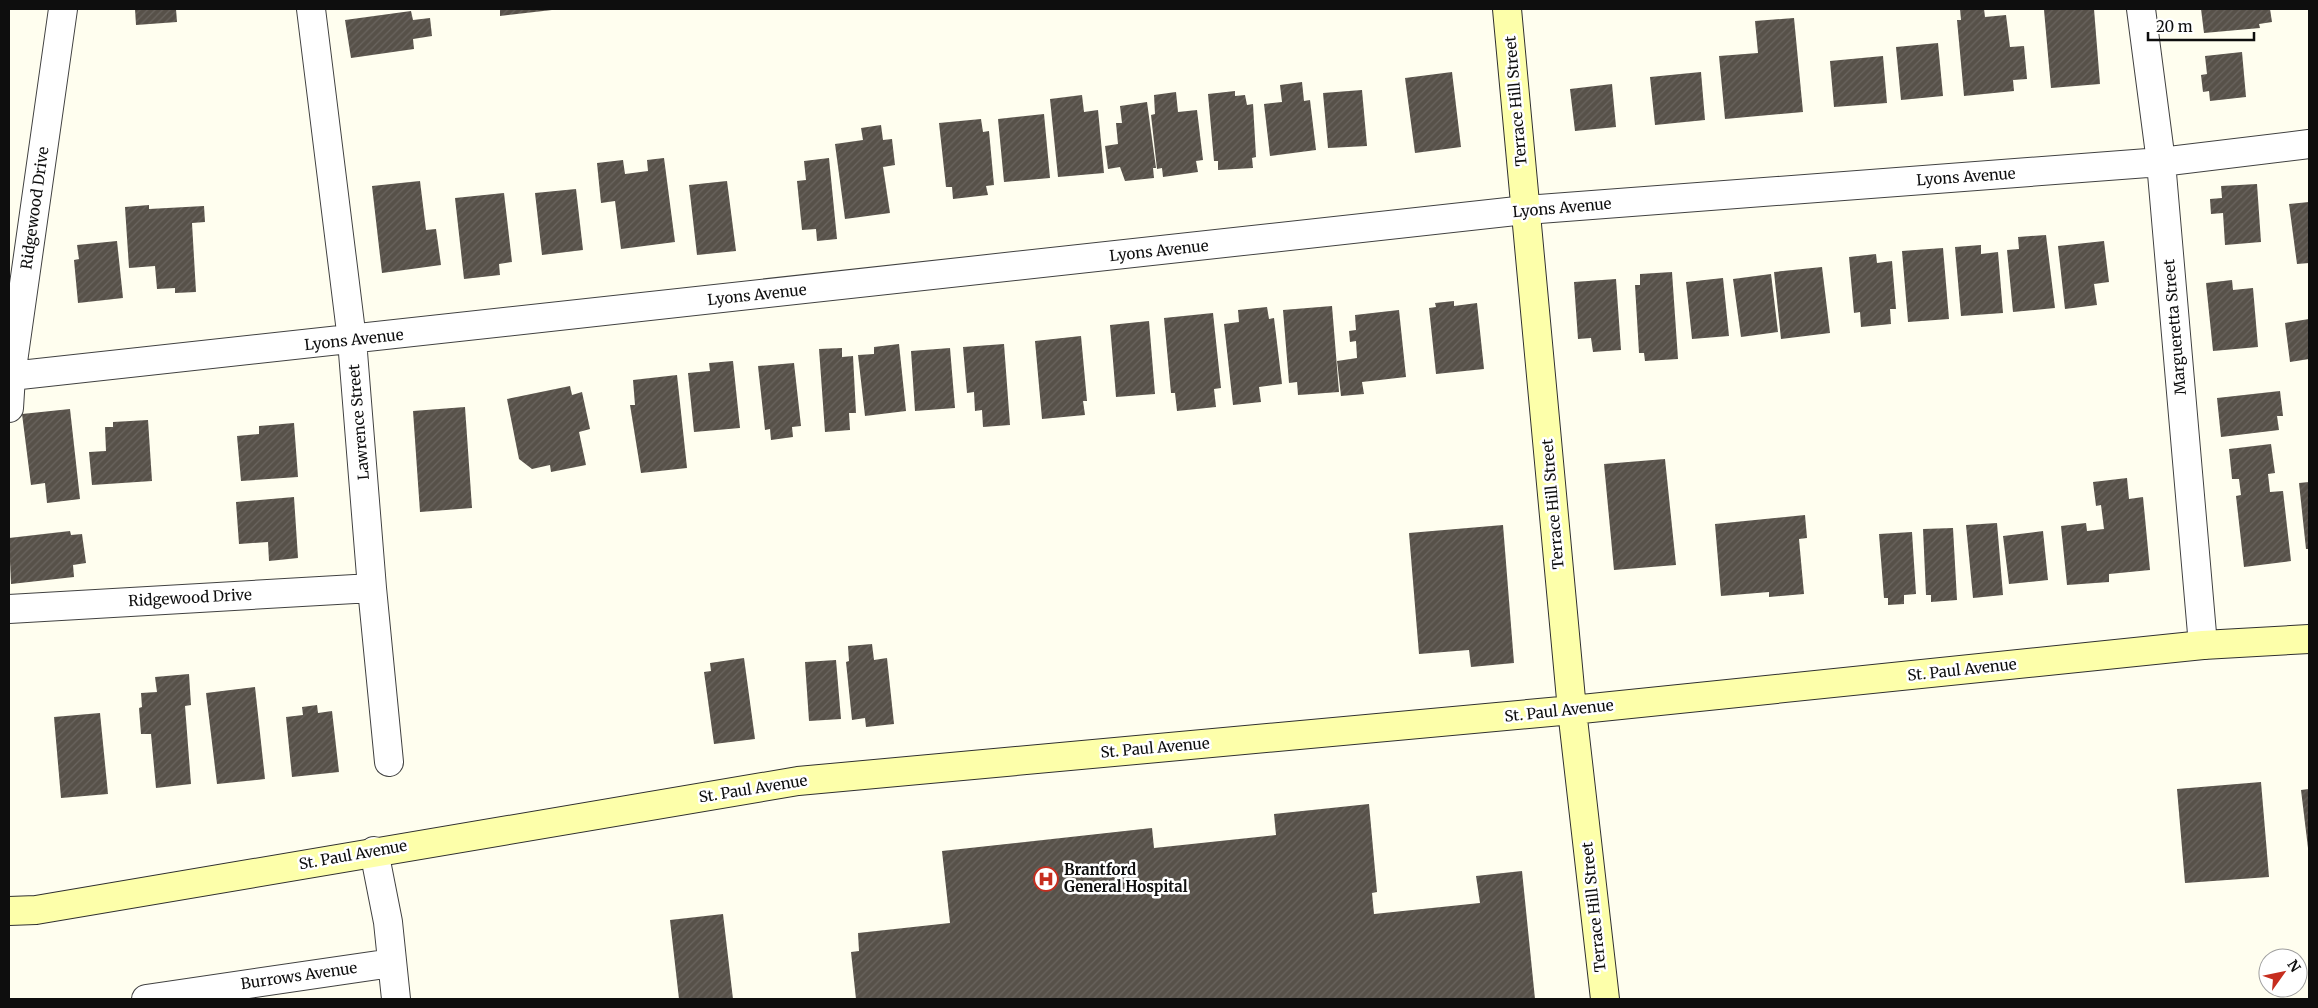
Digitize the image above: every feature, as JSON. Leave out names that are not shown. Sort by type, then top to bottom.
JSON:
[{"type":"main road","name":"Terrace Hill Street","points":[[1508,9],[1572,710],[1605,999]]},
{"type":"main road","name":"St. Paul Avenue","points":[[9,910],[36,910],[374,851],[798,781],[1572,710],[2204,645],[2309,639]]},
{"type":"street","name":"Ridgewood Drive","points":[[9,408],[11,376],[63,9]]},
{"type":"street","name":"Margueretta Street","points":[[2142,9],[2161,162],[2204,645]]},
{"type":"street","name":"Lawrence Street","points":[[307,14],[352,340],[372,588],[389,762]]},
{"type":"street","name":"Lyons Avenue","points":[[11,376],[1526,210],[2161,162],[2309,144]]},
{"type":"street","name":"Ridgewood Drive","points":[[9,609],[372,588]]},
{"type":"street","points":[[374,851],[388,922],[396,999]]},
{"type":"street","name":"Burrows Avenue","points":[[146,999],[392,963]]},
{"type":"building","points":[[135,9],[176,9],[177,22],[136,25]]},
{"type":"building","points":[[500,9],[552,9],[552,10],[500,16]]},
{"type":"building","points":[[1960,9],[1984,9],[1985,17],[2006,15],[2010,47],[2024,46],[2027,79],[2013,80],[2014,91],[1964,96],[1957,20],[1961,20]]},
{"type":"building","points":[[2094,9],[2100,84],[2051,88],[2044,10]]},
{"type":"building","points":[[2201,9],[2270,9],[2272,22],[2259,24],[2260,28],[2204,33]]},
{"type":"building","points":[[411,11],[413,20],[430,18],[432,36],[413,39],[414,49],[351,58],[345,20]]},
{"type":"building","points":[[1794,18],[1803,112],[1725,119],[1719,56],[1758,53],[1755,21]]},
{"type":"building","points":[[1938,43],[1943,96],[1901,100],[1896,47]]},
{"type":"building","points":[[2242,52],[2246,97],[2210,101],[2209,91],[2203,92],[2201,75],[2207,74],[2205,56]]},
{"type":"building","points":[[1883,56],[1887,103],[1834,107],[1830,61]]},
{"type":"building","points":[[1452,72],[1461,147],[1415,153],[1405,78]]},
{"type":"building","points":[[1701,72],[1705,120],[1655,125],[1650,77]]},
{"type":"building","points":[[1302,82],[1304,101],[1310,100],[1316,150],[1270,156],[1264,104],[1282,102],[1280,85]]},
{"type":"building","points":[[1612,84],[1616,127],[1575,131],[1570,89]]},
{"type":"building","points":[[1362,90],[1367,146],[1328,148],[1323,93]]},
{"type":"building","points":[[1235,91],[1235,96],[1245,95],[1247,105],[1253,104],[1256,157],[1252,158],[1253,168],[1218,170],[1218,161],[1214,161],[1208,94]]},
{"type":"building","points":[[1176,92],[1178,112],[1197,110],[1203,160],[1196,161],[1198,172],[1163,177],[1162,168],[1157,169],[1151,115],[1155,114],[1154,95]]},
{"type":"building","points":[[1082,95],[1084,112],[1098,110],[1104,173],[1058,177],[1050,99]]},
{"type":"building","points":[[1147,102],[1156,168],[1153,168],[1154,178],[1125,181],[1120,167],[1108,169],[1105,146],[1118,144],[1116,123],[1122,123],[1120,106]]},
{"type":"building","points":[[1044,114],[1050,178],[1004,182],[998,119]]},
{"type":"building","points":[[981,119],[983,132],[989,131],[994,185],[986,186],[988,195],[953,199],[952,187],[946,187],[939,123]]},
{"type":"building","points":[[881,125],[883,140],[892,139],[895,165],[883,167],[890,213],[845,219],[835,144],[863,140],[861,128]]},
{"type":"building","points":[[664,158],[675,242],[621,249],[615,201],[601,203],[597,163],[623,160],[625,174],[648,171],[647,160]]},
{"type":"building","points":[[829,158],[837,239],[817,241],[816,229],[802,230],[797,181],[806,180],[804,161]]},
{"type":"building","points":[[420,181],[426,230],[436,229],[441,265],[382,273],[372,186]]},
{"type":"building","points":[[727,181],[736,251],[697,255],[689,185]]},
{"type":"building","points":[[2257,184],[2261,242],[2225,245],[2223,213],[2211,214],[2210,199],[2222,198],[2221,186]]},
{"type":"building","points":[[576,189],[583,250],[542,255],[535,193]]},
{"type":"building","points":[[504,193],[512,262],[499,264],[500,275],[464,279],[455,198]]},
{"type":"building","points":[[2309,202],[2309,263],[2297,264],[2289,204]]},
{"type":"building","points":[[149,205],[149,209],[204,206],[205,222],[192,223],[196,292],[175,293],[175,288],[157,289],[155,266],[129,268],[125,207]]},
{"type":"building","points":[[2046,235],[2055,308],[2013,312],[2007,250],[2019,249],[2018,237]]},
{"type":"building","points":[[117,241],[123,298],[78,303],[74,260],[79,259],[77,245]]},
{"type":"building","points":[[2104,241],[2109,282],[2094,284],[2097,305],[2065,309],[2058,246]]},
{"type":"building","points":[[1981,245],[1981,254],[1998,252],[2003,313],[1961,316],[1955,247]]},
{"type":"building","points":[[1943,248],[1949,319],[1908,322],[1902,251]]},
{"type":"building","points":[[1876,254],[1877,263],[1892,261],[1896,309],[1890,309],[1891,324],[1861,327],[1860,312],[1854,313],[1849,257]]},
{"type":"building","points":[[1822,267],[1830,333],[1781,339],[1774,272]]},
{"type":"building","points":[[1672,272],[1678,359],[1645,361],[1644,353],[1639,353],[1635,285],[1640,285],[1640,274]]},
{"type":"building","points":[[1771,274],[1778,332],[1741,337],[1733,279]]},
{"type":"building","points":[[1723,278],[1729,336],[1692,339],[1686,282]]},
{"type":"building","points":[[1616,279],[1621,350],[1593,352],[1591,338],[1578,339],[1574,282]]},
{"type":"building","points":[[2232,280],[2233,290],[2253,288],[2258,347],[2213,351],[2206,283]]},
{"type":"building","points":[[1454,301],[1454,306],[1477,303],[1484,369],[1436,374],[1429,308],[1436,307],[1435,303]]},
{"type":"building","points":[[1332,306],[1339,392],[1298,395],[1297,382],[1289,383],[1283,310]]},
{"type":"building","points":[[1267,307],[1269,319],[1274,318],[1282,384],[1259,387],[1261,402],[1233,405],[1224,324],[1239,322],[1238,310]]},
{"type":"building","points":[[1399,310],[1406,377],[1362,382],[1364,394],[1341,396],[1337,361],[1357,358],[1356,341],[1350,342],[1349,331],[1356,330],[1355,315]]},
{"type":"building","points":[[1213,313],[1221,388],[1214,389],[1216,407],[1177,411],[1175,393],[1171,393],[1164,318]]},
{"type":"building","points":[[2309,319],[2309,359],[2290,362],[2285,323]]},
{"type":"building","points":[[1149,321],[1155,394],[1116,397],[1110,325]]},
{"type":"building","points":[[1081,336],[1087,401],[1083,401],[1085,415],[1042,419],[1035,341]]},
{"type":"building","points":[[899,344],[906,411],[865,416],[858,355],[874,354],[874,347]]},
{"type":"building","points":[[1004,344],[1010,425],[983,427],[982,410],[975,411],[974,392],[967,393],[963,347]]},
{"type":"building","points":[[842,348],[842,357],[853,356],[856,413],[849,413],[850,430],[825,432],[819,349]]},
{"type":"building","points":[[950,348],[955,408],[915,411],[911,351]]},
{"type":"building","points":[[733,361],[740,428],[694,432],[688,373],[710,371],[709,363]]},
{"type":"building","points":[[794,363],[801,426],[792,427],[793,437],[771,440],[770,429],[765,430],[758,366]]},
{"type":"building","points":[[677,375],[687,468],[641,473],[630,405],[635,405],[633,380]]},
{"type":"building","points":[[570,386],[572,395],[582,392],[590,429],[579,432],[586,465],[551,472],[550,465],[532,469],[519,459],[507,399]]},
{"type":"building","points":[[2280,391],[2283,416],[2277,416],[2279,430],[2221,437],[2217,398]]},
{"type":"building","points":[[465,407],[472,508],[420,512],[413,411]]},
{"type":"building","points":[[70,409],[80,499],[47,503],[45,483],[31,485],[22,414]]},
{"type":"building","points":[[148,420],[152,481],[92,485],[89,452],[106,451],[105,427],[113,427],[113,422]]},
{"type":"building","points":[[294,423],[298,477],[241,481],[237,436],[259,434],[259,426]]},
{"type":"building","points":[[2271,444],[2275,473],[2268,474],[2270,492],[2283,491],[2291,561],[2244,567],[2236,496],[2241,495],[2239,479],[2232,479],[2229,449]]},
{"type":"building","points":[[1665,459],[1676,565],[1614,570],[1604,464]]},
{"type":"building","points":[[2127,478],[2129,499],[2143,497],[2150,570],[2109,574],[2109,582],[2067,585],[2061,526],[2086,523],[2087,531],[2104,529],[2101,505],[2096,506],[2093,482]]},
{"type":"building","points":[[2309,482],[2309,549],[2306,549],[2299,483]]},
{"type":"building","points":[[294,497],[298,558],[269,561],[268,542],[239,544],[236,502]]},
{"type":"building","points":[[1805,515],[1807,538],[1799,539],[1804,594],[1769,597],[1769,592],[1721,596],[1715,524]]},
{"type":"building","points":[[1997,523],[2003,595],[1973,598],[1966,525]]},
{"type":"building","points":[[1503,525],[1514,663],[1471,667],[1469,650],[1419,654],[1409,533]]},
{"type":"building","points":[[1953,528],[1957,600],[1931,602],[1931,595],[1926,595],[1923,529]]},
{"type":"building","points":[[70,531],[71,535],[82,534],[86,563],[73,565],[74,577],[11,584],[9,538]]},
{"type":"building","points":[[2043,531],[2048,580],[2009,584],[2003,536]]},
{"type":"building","points":[[1912,532],[1916,594],[1904,595],[1904,604],[1888,605],[1888,598],[1884,598],[1879,534]]},
{"type":"building","points":[[872,644],[874,660],[887,658],[894,724],[866,727],[865,718],[852,720],[846,662],[849,661],[848,646]]},
{"type":"building","points":[[744,658],[755,739],[714,744],[704,672],[711,671],[710,663]]},
{"type":"building","points":[[836,660],[841,719],[809,721],[805,662]]},
{"type":"building","points":[[189,674],[191,705],[185,706],[191,784],[156,788],[151,734],[141,734],[139,708],[142,707],[141,693],[157,692],[155,677]]},
{"type":"building","points":[[255,687],[265,779],[217,784],[206,693]]},
{"type":"building","points":[[317,705],[318,713],[332,711],[339,772],[292,777],[286,717],[303,715],[302,707]]},
{"type":"building","points":[[100,713],[108,794],[61,798],[54,717]]},
{"type":"building","points":[[2261,782],[2269,877],[2185,883],[2177,789]]},
{"type":"building","points":[[2309,789],[2309,848],[2308,848],[2301,790]]},
{"type":"building","points":[[1369,804],[1377,892],[1372,893],[1374,914],[1480,903],[1476,876],[1522,871],[1535,999],[856,999],[851,952],[859,951],[858,933],[950,923],[942,851],[1152,828],[1154,848],[1276,835],[1274,814]]},
{"type":"building","points":[[723,914],[733,999],[679,999],[670,920]]},
{"type":"place","name":"Brantford General Hospital","points":[[1046,879]]}]
